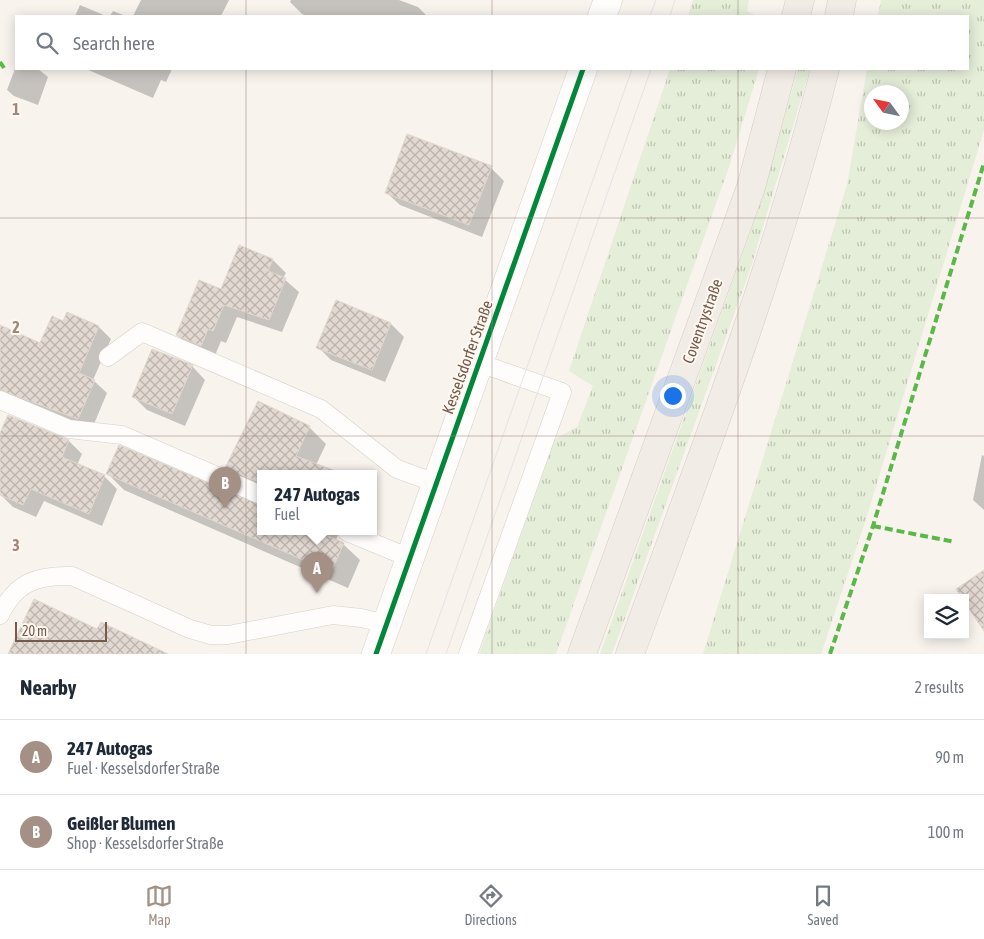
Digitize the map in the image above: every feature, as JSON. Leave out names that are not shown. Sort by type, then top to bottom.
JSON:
[{"type":"highway","points":[[796,15],[800,0]]},
{"type":"highway","points":[[839,15],[842,0]]},
{"type":"highway","name":"Coventrystraße","points":[[582,654],[751,187],[782,70]]},
{"type":"highway","points":[[630,654],[773,252],[804,154],[825,70]]},
{"type":"highway","points":[[648,654],[666,556]]},
{"type":"street","points":[[602,15],[608,0]]},
{"type":"street","name":"Kesselsdorfer Straße","points":[[376,654],[583,70]]},
{"type":"lane","points":[[108,357],[142,332],[322,409],[397,469],[436,483]]},
{"type":"lane","points":[[468,654],[562,392],[479,363]]},
{"type":"lane","points":[[0,400],[69,429],[122,435],[257,493]]},
{"type":"lane","points":[[354,535],[410,558]]},
{"type":"lane","points":[[0,615],[12,595],[22,586],[41,578],[72,576],[190,630],[211,636],[247,632],[332,615],[361,618],[387,624]]},
{"type":"green space","points":[[693,0],[749,0],[747,11],[755,15],[688,15]]},
{"type":"green space","points":[[881,0],[984,0],[984,130],[867,516],[821,654],[703,654],[847,185],[864,86],[864,130],[909,130],[909,85],[864,85],[867,70],[969,70],[969,15],[878,15]]},
{"type":"green space","points":[[670,70],[759,70],[729,167],[556,654],[479,654],[555,439],[577,427],[593,386],[569,371]]},
{"type":"green space","points":[[798,70],[810,70],[751,267],[612,654],[600,654],[758,210]]},
{"type":"building","points":[[407,134],[492,166],[469,225],[385,193]]},
{"type":"building","points":[[239,245],[273,259],[268,271],[286,278],[269,320],[224,305],[213,331],[208,329],[201,346],[176,335],[199,280],[221,289]]},
{"type":"building","points":[[336,300],[391,323],[372,370],[316,348]]},
{"type":"building","points":[[67,312],[99,326],[79,373],[95,380],[78,419],[0,390],[0,325],[40,343],[52,316],[63,321]]},
{"type":"building","points":[[152,349],[193,365],[172,414],[132,397]]},
{"type":"building","points":[[258,401],[310,426],[296,456],[333,470],[257,470],[257,481],[225,468]]},
{"type":"building","points":[[8,415],[69,440],[62,457],[105,475],[89,514],[31,489],[23,505],[0,495],[0,433]]},
{"type":"building","points":[[119,445],[257,503],[257,535],[326,535],[344,543],[331,572],[106,474]]},
{"type":"building","points":[[984,570],[984,631],[969,609],[969,594],[959,594],[956,589]]},
{"type":"building","points":[[34,599],[97,629],[101,622],[168,654],[8,654]]},
{"type":"tram line","points":[[650,15],[656,0]]},
{"type":"tram line","points":[[670,15],[675,0]]},
{"type":"tram line","points":[[426,654],[632,70]]},
{"type":"tram line","points":[[446,654],[651,70]]},
{"type":"marked path","points":[[0,62],[4,68]]},
{"type":"marked path","points":[[830,654],[873,526],[984,163]]},
{"type":"marked path","points":[[873,526],[955,542]]},
{"type":"cycle path","points":[[376,654],[583,70]]},
{"type":"place","name":"Geißler Blumen","points":[[225,508]]},
{"type":"place","name":"247 Autogas","points":[[317,593]]}]
